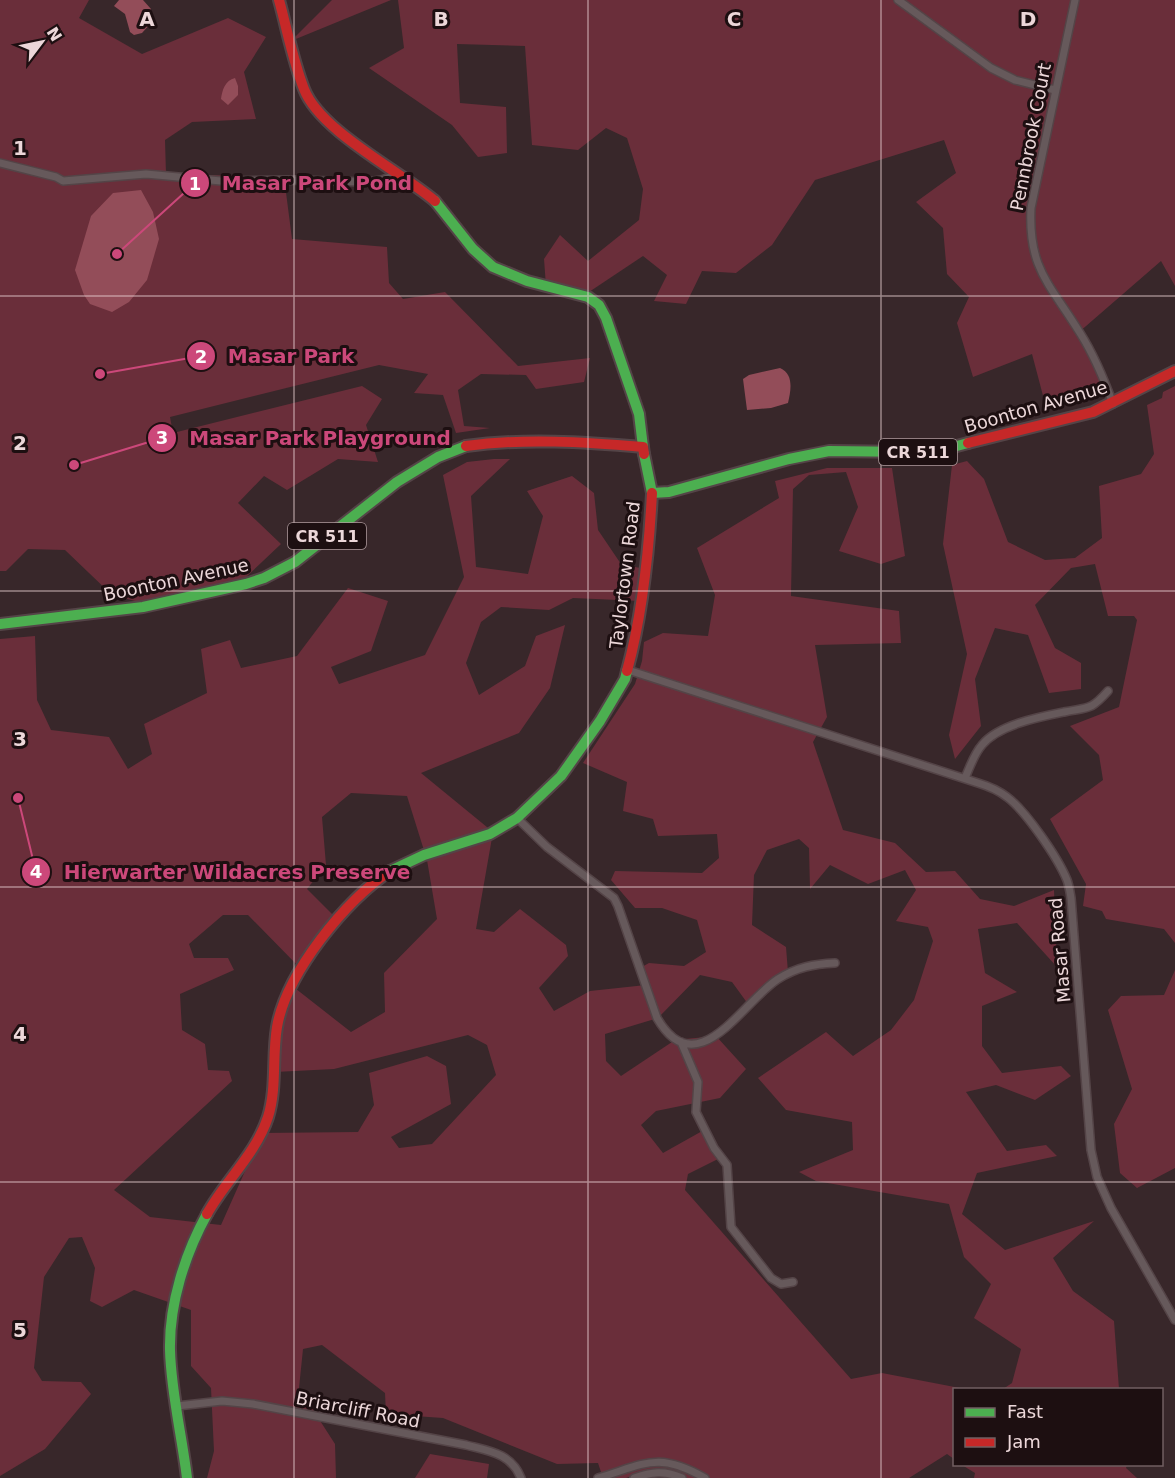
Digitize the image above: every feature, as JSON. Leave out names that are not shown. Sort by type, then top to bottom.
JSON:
[{"type":"street","points":[[279,0],[301,81],[309,99],[350,140],[398,174]]},
{"type":"street","points":[[898,0],[991,68],[1015,80],[1055,90]]},
{"type":"street","name":"Pennbrook Court","points":[[1075,0],[1031,208],[1030,231],[1032,248],[1043,277],[1092,353],[1113,404]]},
{"type":"street","points":[[0,163],[56,177],[63,182],[146,174],[221,180],[366,182],[382,180],[398,174]]},
{"type":"street","name":"Taylortown Road","points":[[187,1478],[171,1368],[171,1331],[186,1265],[204,1219],[247,1159],[266,1123],[274,1080],[278,1024],[286,996],[303,962],[364,890],[387,872],[416,859],[490,834],[517,818],[561,776],[618,692],[628,670],[634,646],[650,527],[652,493],[639,414],[606,318],[599,305],[588,297],[526,281],[493,267],[473,249],[437,202],[398,174]]},
{"type":"street","name":"Boonton Avenue","points":[[652,493],[669,492],[789,459],[829,451],[942,450],[1022,428],[1093,412],[1175,371]]},
{"type":"street","name":"Boonton Avenue","points":[[0,624],[143,608],[264,578],[295,562],[397,482],[438,457],[465,446],[494,442],[643,447]]},
{"type":"street","name":"Masar Road","points":[[628,670],[965,778],[993,788],[1020,808],[1068,881],[1091,1150],[1097,1177],[1175,1320]]},
{"type":"street","points":[[965,778],[980,747],[994,733],[1010,726],[1094,707],[1108,691]]},
{"type":"street","points":[[517,818],[547,848],[614,898],[657,1018],[669,1036],[681,1042],[696,1043],[715,1036],[737,1018],[765,989],[789,972],[807,965],[835,963]]},
{"type":"street","points":[[681,1042],[698,1082],[696,1112],[714,1148],[727,1165],[731,1227],[771,1278],[781,1284],[793,1282]]},
{"type":"street","name":"Briarcliff Road","points":[[177,1406],[222,1401],[253,1404],[466,1445],[498,1453],[510,1461],[521,1478]]},
{"type":"street","points":[[598,1478],[646,1463],[669,1461],[705,1478]]},
{"type":"street","points":[[646,1463],[649,1474]]},
{"type":"street","points":[[634,1478],[664,1472],[682,1478]]},
{"type":"shaded area","points":[[0,0],[89,0],[79,18],[142,54],[228,18],[266,37],[244,72],[256,119],[192,122],[165,140],[166,174],[284,177],[292,239],[387,247],[389,283],[403,299],[445,292],[518,366],[590,358],[584,382],[536,389],[526,375],[481,374],[458,390],[464,426],[490,428],[456,433],[443,395],[414,393],[428,374],[379,365],[170,417],[173,433],[362,386],[382,399],[366,425],[378,462],[338,459],[287,490],[264,476],[238,503],[281,544],[243,580],[143,603],[112,595],[65,550],[28,549],[6,571],[0,571]]},
{"type":"shaded area","points":[[119,0],[143,0],[151,9],[151,23],[142,33],[134,35],[130,32],[125,14],[114,6]]},
{"type":"shaded area","points":[[332,0],[391,0],[291,41]]},
{"type":"shaded area","points":[[398,0],[1175,0],[1175,286],[1161,261],[1078,333],[1106,389],[1096,394],[1046,407],[1032,354],[973,377],[957,323],[969,297],[947,274],[943,228],[916,202],[956,173],[944,140],[815,180],[772,245],[736,273],[702,271],[686,304],[654,301],[667,275],[643,256],[583,296],[546,286],[544,259],[560,235],[588,261],[639,220],[643,189],[627,138],[606,128],[578,150],[532,145],[525,46],[457,44],[460,103],[506,107],[507,153],[478,157],[452,125],[369,68],[404,48]]},
{"type":"shaded area","points":[[235,78],[238,95],[228,105],[221,99],[222,93],[226,83]]},
{"type":"shaded area","points":[[141,190],[153,212],[159,239],[147,280],[129,302],[112,312],[90,304],[84,295],[75,270],[91,216],[113,193]]},
{"type":"shaded area","points":[[780,368],[788,374],[789,378],[788,403],[771,408],[747,410],[743,379],[749,375]]},
{"type":"shaded area","points":[[1175,386],[1175,943],[1164,929],[1106,919],[1102,911],[1083,906],[1086,884],[1050,819],[1103,780],[1099,755],[1070,726],[1119,707],[1137,620],[1134,616],[1108,616],[1095,564],[1071,568],[1035,605],[1055,648],[1081,663],[1081,689],[1049,693],[1028,635],[995,628],[975,679],[981,726],[955,759],[949,735],[967,654],[943,544],[952,465],[967,461],[984,479],[1008,542],[1045,560],[1075,558],[1102,538],[1099,486],[1141,474],[1154,454],[1147,405],[1162,398],[1163,392]]},
{"type":"shaded area","points":[[510,459],[471,496],[476,567],[528,574],[543,516],[527,491],[572,476],[594,493],[598,530],[621,564],[645,569],[640,601],[573,598],[549,610],[501,607],[481,622],[466,663],[479,695],[525,666],[536,636],[565,625],[550,688],[519,733],[421,773],[493,832],[476,929],[494,932],[520,909],[566,945],[568,956],[539,988],[554,1011],[590,991],[646,985],[640,968],[649,963],[684,966],[706,952],[697,920],[662,908],[635,908],[611,880],[615,871],[702,873],[719,858],[717,834],[658,836],[653,819],[623,811],[627,782],[583,763],[635,684],[642,661],[644,642],[663,633],[708,636],[715,595],[697,548],[779,498],[775,481],[827,468],[892,468],[905,556],[881,564],[839,551],[858,507],[846,472],[809,475],[793,489],[791,596],[899,611],[901,643],[815,645],[827,717],[813,742],[843,830],[895,843],[926,872],[955,871],[980,899],[1014,906],[1054,890],[1057,967],[1017,923],[978,929],[985,973],[1017,992],[982,1006],[982,1046],[1002,1073],[1061,1066],[1071,1076],[1035,1100],[996,1085],[966,1092],[1007,1151],[1046,1145],[1057,1156],[977,1173],[962,1214],[1005,1250],[1094,1221],[1053,1258],[1073,1291],[1114,1321],[1119,1388],[1004,1388],[1012,1383],[1021,1349],[974,1318],[991,1284],[964,1257],[949,1204],[816,1181],[799,1172],[853,1150],[852,1122],[786,1110],[758,1078],[826,1032],[853,1056],[891,1030],[914,1000],[933,941],[928,927],[896,921],[916,890],[905,870],[868,884],[830,865],[810,889],[809,848],[799,839],[767,850],[754,875],[752,925],[786,947],[788,972],[748,1004],[732,982],[700,975],[658,1018],[605,1034],[606,1061],[621,1076],[675,1040],[716,1036],[746,1069],[720,1098],[656,1111],[641,1125],[663,1153],[704,1130],[720,1158],[688,1174],[685,1190],[851,1379],[882,1373],[960,1388],[953,1388],[953,1458],[947,1454],[909,1478],[681,1478],[659,1468],[626,1478],[603,1478],[598,1463],[557,1464],[443,1418],[386,1414],[385,1393],[322,1345],[303,1349],[299,1388],[335,1444],[336,1478],[207,1478],[214,1451],[211,1388],[191,1366],[191,1310],[134,1290],[102,1307],[90,1301],[95,1268],[82,1237],[69,1238],[44,1277],[34,1368],[42,1381],[81,1382],[91,1394],[45,1449],[0,1476],[0,639],[35,636],[37,700],[51,730],[109,737],[128,769],[152,754],[144,724],[207,693],[201,649],[230,640],[241,668],[297,656],[348,588],[388,601],[371,651],[331,667],[339,684],[425,655],[464,577],[443,475],[467,462]],"holes":[[[351,793],[407,796],[427,860],[437,919],[384,973],[385,1012],[351,1032],[291,985],[275,1072],[334,1069],[468,1035],[487,1045],[496,1075],[432,1144],[399,1148],[391,1137],[451,1104],[446,1066],[427,1056],[369,1073],[374,1105],[358,1132],[262,1133],[221,1225],[150,1217],[114,1190],[232,1081],[229,1071],[208,1070],[205,1044],[182,1030],[180,994],[234,970],[228,958],[194,958],[189,944],[223,915],[248,915],[300,968],[339,921],[307,889],[326,865],[322,817]]]},
{"type":"shaded area","points":[[1175,970],[1175,1168],[1137,1188],[1120,1173],[1114,1124],[1132,1089],[1108,1010],[1121,996],[1164,995]]},
{"type":"shaded area","points":[[430,1454],[489,1464],[487,1478],[415,1478]]},
{"type":"shaded area","points":[[964,1466],[1127,1466],[1126,1468],[1137,1478],[974,1478],[975,1473]]},
{"type":"traffic: fast","points":[[435,201],[473,249],[493,267],[527,281],[588,297],[599,305],[606,318],[639,414],[643,447]]},
{"type":"traffic: fast","points":[[644,454],[652,493],[669,492],[789,459],[829,451],[914,452],[942,450],[968,443]]},
{"type":"traffic: fast","points":[[0,624],[143,607],[264,578],[295,562],[397,482],[438,457],[466,446]]},
{"type":"traffic: fast","points":[[390,871],[424,855],[490,834],[517,818],[561,776],[600,721],[625,679],[627,671]]},
{"type":"traffic: fast","points":[[187,1478],[172,1382],[170,1333],[175,1297],[185,1262],[207,1214]]},
{"type":"traffic: jam","points":[[279,0],[300,78],[313,105],[326,120],[362,150],[435,201]]},
{"type":"traffic: jam","points":[[968,443],[1093,412],[1175,371]]},
{"type":"traffic: jam","points":[[466,446],[532,441],[577,442],[643,447],[644,454]]},
{"type":"traffic: jam","points":[[627,671],[644,583],[652,493]]},
{"type":"traffic: jam","points":[[207,1214],[256,1143],[268,1117],[271,1106],[277,1027],[292,984],[320,940],[337,919],[355,900],[390,871]]},
{"type":"place","name":"Masar Park Pond","points":[[117,254]]},
{"type":"place","name":"Masar Park","points":[[100,374]]},
{"type":"place","name":"Masar Park Playground","points":[[74,465]]},
{"type":"place","name":"Hierwarter Wildacres Preserve","points":[[18,798]]}]
